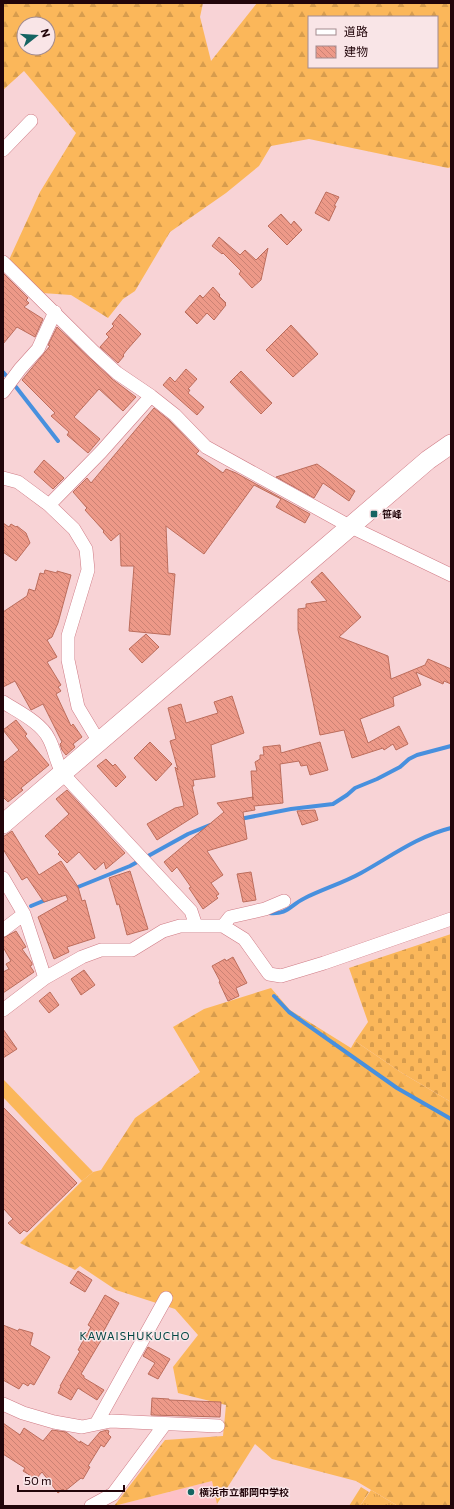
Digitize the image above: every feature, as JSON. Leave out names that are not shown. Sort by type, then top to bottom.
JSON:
[{"type":"street","points":[[3,150],[31,121]]},
{"type":"street","points":[[3,262],[94,352],[117,372],[175,415],[206,447],[351,527],[421,562],[451,575]]},
{"type":"street","points":[[3,392],[20,369],[38,349],[55,312]]},
{"type":"street","points":[[49,505],[101,452],[151,396]]},
{"type":"street","points":[[3,824],[428,460],[451,444]]},
{"type":"street","points":[[3,478],[18,482],[49,505],[74,529],[86,549],[88,570],[68,636],[68,660],[78,708],[99,742]]},
{"type":"street","points":[[3,702],[41,727],[49,737],[58,765],[63,774],[190,911],[196,926]]},
{"type":"street","points":[[3,878],[24,914],[45,978]]},
{"type":"street","points":[[223,926],[230,917],[265,909],[284,901]]},
{"type":"street","points":[[3,930],[24,914]]},
{"type":"street","points":[[3,1010],[45,978],[82,957],[101,950],[132,950],[163,930],[180,926],[223,926],[244,939],[269,974],[281,976],[324,963],[451,919]]},
{"type":"street","points":[[96,1424],[166,1298]]},
{"type":"street","points":[[3,1404],[22,1414],[82,1427],[111,1422],[218,1426]]},
{"type":"street","points":[[91,1506],[113,1494],[165,1424]]},
{"type":"shaded area","name":"横浜市立都岡中学校","points":[[212,1481],[218,1506],[114,1506]]},
{"type":"green space","points":[[3,3],[203,3],[200,17],[211,61],[257,3],[451,3],[451,167],[448,168],[309,139],[271,146],[259,166],[226,193],[170,232],[135,291],[123,299],[108,318],[71,295],[42,293],[8,262],[40,192],[76,133],[24,71],[3,90]]},
{"type":"green space","points":[[451,934],[451,1102],[402,1073],[355,1041],[368,1022],[349,968]]},
{"type":"green space","points":[[271,988],[290,1010],[351,1048],[355,1041],[402,1073],[451,1102],[451,1506],[398,1506],[356,1481],[272,1459],[255,1444],[217,1504],[212,1481],[114,1506],[165,1440],[223,1436],[226,1405],[178,1393],[173,1367],[198,1335],[175,1309],[116,1290],[80,1266],[75,1270],[20,1243],[82,1181],[93,1172],[101,1170],[135,1118],[200,1072],[173,1027],[204,1009]]},
{"type":"green space","points":[[3,1079],[93,1172],[82,1181],[3,1097]]},
{"type":"green space","points":[[361,1487],[369,1492],[360,1506],[349,1506]]},
{"type":"green space","points":[[371,1490],[398,1506],[360,1506]]},
{"type":"building","points":[[326,192],[339,197],[329,221],[315,213]]},
{"type":"building","points":[[281,214],[291,225],[294,221],[302,230],[287,245],[268,226]]},
{"type":"building","points":[[219,237],[240,255],[245,250],[256,260],[268,248],[261,280],[252,288],[239,274],[241,271],[223,253],[222,254],[212,246]]},
{"type":"building","points":[[3,273],[28,298],[26,300],[29,303],[24,307],[43,319],[35,337],[17,327],[3,344]]},
{"type":"building","points":[[213,287],[226,305],[214,320],[207,313],[197,324],[185,312],[200,295],[203,298]]},
{"type":"building","points":[[120,314],[141,334],[118,363],[100,347],[109,337],[106,334],[114,326],[112,324]]},
{"type":"building","points":[[291,325],[318,354],[293,377],[266,350]]},
{"type":"building","points":[[57,327],[112,379],[136,397],[123,411],[99,389],[74,417],[100,439],[88,453],[67,435],[69,432],[51,416],[55,413],[22,380],[50,346],[48,345]]},
{"type":"building","points":[[186,369],[197,379],[188,389],[190,390],[188,393],[204,407],[197,415],[163,385],[170,377],[175,382]]},
{"type":"building","points":[[241,371],[272,403],[261,414],[230,382]]},
{"type":"building","points":[[154,408],[170,421],[199,451],[196,454],[223,473],[226,469],[236,473],[310,514],[305,523],[276,507],[281,499],[254,485],[204,554],[166,526],[168,573],[175,574],[170,635],[129,631],[134,566],[121,566],[120,533],[111,541],[85,510],[87,508],[73,492],[87,478],[91,483]]},
{"type":"building","points":[[44,460],[64,478],[53,489],[34,472]]},
{"type":"building","points":[[317,464],[355,491],[349,501],[323,483],[314,498],[276,477]]},
{"type":"building","points":[[3,523],[9,527],[11,524],[16,527],[17,526],[26,533],[30,543],[16,561],[3,552]]},
{"type":"building","points":[[45,570],[57,573],[57,571],[71,575],[58,623],[52,637],[47,640],[57,657],[47,662],[61,685],[58,687],[61,691],[56,694],[71,726],[73,724],[82,737],[73,744],[75,747],[66,755],[60,744],[62,742],[43,704],[31,710],[15,681],[3,687],[3,612],[27,596],[29,589],[35,591],[40,573],[44,574]]},
{"type":"building","points":[[322,572],[361,617],[339,637],[388,656],[391,679],[425,665],[428,659],[451,669],[451,684],[444,681],[443,684],[416,672],[421,685],[393,697],[394,706],[360,719],[368,743],[399,726],[408,744],[396,750],[393,744],[384,750],[383,748],[352,758],[344,730],[320,735],[298,630],[298,609],[306,608],[306,604],[327,601],[311,582]]},
{"type":"building","points":[[146,634],[159,647],[142,663],[129,649]]},
{"type":"building","points":[[232,696],[244,733],[211,745],[215,777],[193,780],[194,786],[192,786],[198,814],[157,840],[147,824],[175,808],[184,806],[175,767],[178,770],[170,741],[176,739],[168,708],[181,704],[186,723],[218,713],[214,702]]},
{"type":"building","points":[[16,720],[27,734],[25,736],[49,765],[21,788],[23,790],[8,802],[3,797],[3,763],[19,750],[3,730]]},
{"type":"building","points":[[150,742],[172,764],[156,781],[134,758]]},
{"type":"building","points":[[320,742],[328,770],[310,775],[307,765],[301,766],[299,761],[280,764],[283,803],[254,806],[255,810],[243,812],[247,839],[207,851],[223,875],[211,883],[219,894],[216,896],[218,898],[203,909],[189,888],[191,887],[177,867],[172,872],[164,862],[224,812],[217,803],[253,797],[251,771],[257,771],[255,762],[260,759],[260,755],[264,755],[263,747],[280,745],[281,753]]},
{"type":"building","points":[[106,759],[113,766],[115,764],[126,777],[116,787],[97,766]]},
{"type":"building","points":[[67,790],[125,853],[106,869],[104,862],[95,870],[79,852],[67,863],[58,854],[60,852],[45,836],[69,814],[56,799]]},
{"type":"building","points":[[315,810],[318,820],[302,825],[297,811]]},
{"type":"building","points":[[12,831],[39,875],[61,861],[78,887],[82,901],[85,900],[95,938],[67,947],[69,952],[54,959],[38,917],[68,900],[66,895],[44,902],[27,877],[22,880],[3,849],[3,837]]},
{"type":"building","points":[[130,871],[148,929],[127,935],[119,904],[117,905],[109,878]]},
{"type":"building","points":[[251,872],[256,900],[243,902],[237,874]]},
{"type":"building","points":[[16,931],[26,947],[22,949],[32,963],[30,966],[34,972],[3,993],[3,972],[9,969],[6,964],[11,961],[3,947],[3,938]]},
{"type":"building","points":[[233,957],[247,983],[236,988],[239,996],[228,1001],[212,966],[225,959],[226,961]]},
{"type":"building","points":[[84,970],[95,985],[81,995],[71,979]]},
{"type":"building","points":[[50,992],[59,1005],[49,1013],[39,1001]]},
{"type":"building","points":[[3,1029],[17,1049],[3,1058]]},
{"type":"building","points":[[3,1107],[77,1183],[27,1232],[24,1230],[20,1234],[8,1223],[13,1219],[3,1208]]},
{"type":"building","points":[[78,1271],[92,1280],[85,1292],[70,1283]]},
{"type":"building","points":[[105,1295],[119,1303],[101,1336],[103,1337],[81,1374],[84,1378],[104,1390],[97,1400],[78,1388],[71,1400],[58,1393],[60,1386],[80,1351],[78,1350],[91,1327],[88,1325]]},
{"type":"building","points":[[3,1325],[18,1331],[19,1329],[33,1333],[30,1345],[50,1357],[34,1385],[30,1383],[28,1386],[23,1383],[19,1389],[3,1380]]},
{"type":"building","points":[[148,1347],[170,1359],[158,1379],[148,1374],[155,1363],[143,1356]]},
{"type":"building","points":[[152,1398],[221,1402],[220,1417],[151,1415]]},
{"type":"building","points":[[3,1423],[20,1435],[24,1428],[43,1441],[52,1430],[66,1432],[80,1443],[80,1441],[88,1446],[100,1432],[107,1430],[109,1431],[108,1434],[111,1437],[104,1447],[101,1445],[88,1466],[90,1467],[83,1479],[81,1478],[65,1491],[63,1489],[58,1493],[42,1472],[36,1479],[23,1471],[25,1468],[3,1454]]},
{"type":"waterway","points":[[3,372],[58,441]]},
{"type":"waterway","points":[[240,819],[291,809],[333,804],[355,788],[400,767],[409,759],[417,755],[451,746]]},
{"type":"waterway","points":[[73,889],[130,866],[188,834],[210,825]]},
{"type":"waterway","points":[[269,913],[285,911],[305,898],[361,873],[427,836],[451,828]]},
{"type":"waterway","points":[[31,906],[48,899]]},
{"type":"waterway","points":[[274,996],[289,1012],[397,1088],[451,1119]]},
{"type":"place","name":"笹峰","points":[[374,514]]},
{"type":"place","name":"横浜市立都岡中学校","points":[[191,1492]]},
{"type":"district","name":"KAWAISHUKUCHO","points":[[135,1336]]}]
